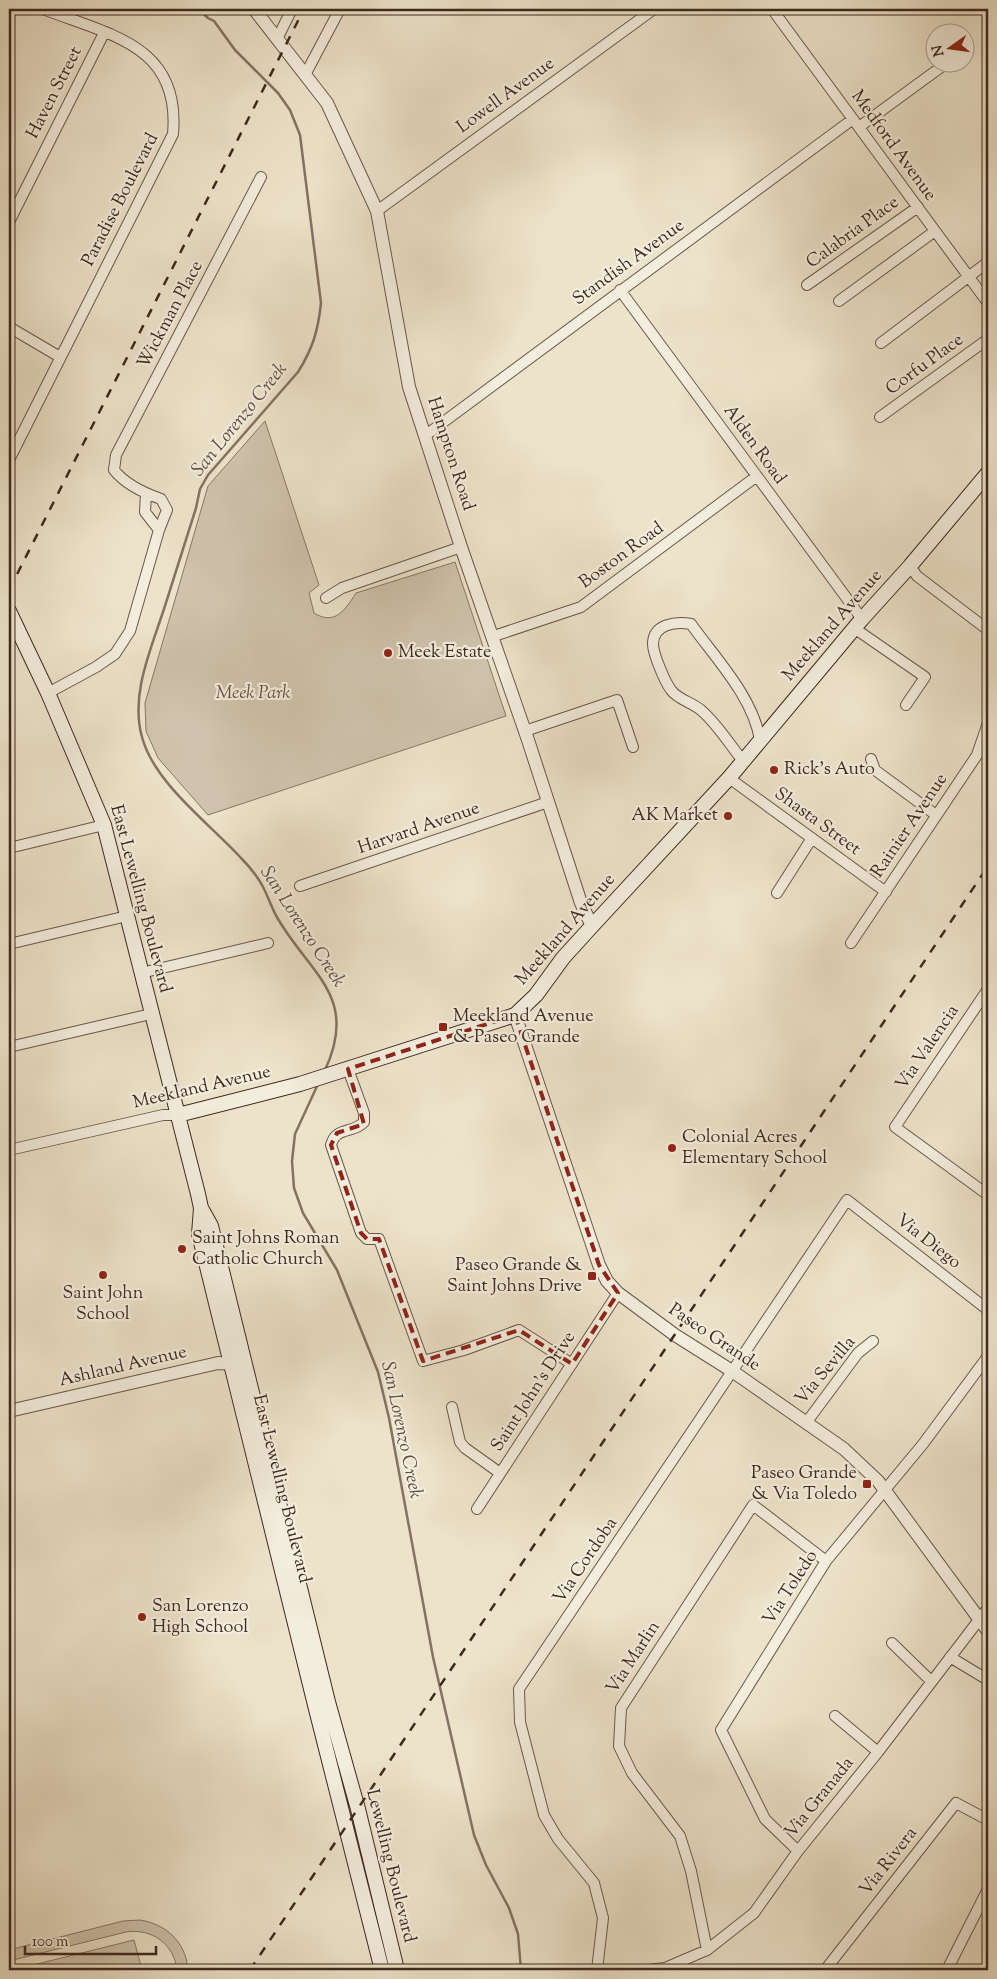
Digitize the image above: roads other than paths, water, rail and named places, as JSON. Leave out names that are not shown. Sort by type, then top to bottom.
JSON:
[{"type":"main road","name":"Meekland Avenue","points":[[178,1115],[300,1084],[515,1015],[536,995],[563,958],[744,761],[858,624],[910,566],[988,473]]},
{"type":"main road","name":"East Lewelling Boulevard","points":[[9,612],[48,693],[104,825],[202,1208],[211,1226],[346,1772]]},
{"type":"main road","name":"East Lewelling Boulevard","points":[[202,1208],[199,1234],[334,1779]]},
{"type":"main road","points":[[285,1582],[299,1578]]},
{"type":"main road","name":"Lewelling Boulevard","points":[[346,1772],[358,1809],[397,1970]]},
{"type":"main road","name":"Lewelling Boulevard","points":[[334,1779],[382,1970]]},
{"type":"street","name":"Paradise Boulevard","points":[[9,460],[173,134],[175,113],[169,86],[156,63],[135,46],[43,9]]},
{"type":"street","name":"Hampton Road","points":[[254,9],[327,103],[377,211],[410,387],[581,903],[592,926]]},
{"type":"street","points":[[277,39],[292,9]]},
{"type":"street","points":[[305,74],[340,9]]},
{"type":"street","name":"Lowell Avenue","points":[[377,211],[654,9]]},
{"type":"street","name":"Medford Avenue","points":[[772,9],[988,303]]},
{"type":"street","name":"Haven Street","points":[[9,222],[104,33]]},
{"type":"street","name":"Standish Avenue","points":[[426,435],[620,290],[856,123],[933,72]]},
{"type":"street","name":"Wickman Place","points":[[146,494],[120,477],[114,470],[116,455],[261,177]]},
{"type":"street","name":"Calabria Place","points":[[807,286],[918,207]]},
{"type":"street","points":[[840,301],[935,230]]},
{"type":"street","points":[[881,343],[988,262]]},
{"type":"street","name":"Alden Road","points":[[620,290],[757,476],[858,624],[925,677],[906,706]]},
{"type":"street","points":[[9,327],[60,357]]},
{"type":"street","name":"Corfu Place","points":[[880,417],[988,339]]},
{"type":"street","name":"Boston Road","points":[[494,636],[581,607],[757,476]]},
{"type":"street","points":[[48,693],[96,667],[114,654],[130,631],[158,530],[167,510],[161,499],[146,494],[145,512],[158,530]]},
{"type":"street","points":[[326,598],[342,588],[462,547]]},
{"type":"street","points":[[910,566],[918,576],[988,630]]},
{"type":"street","points":[[744,761],[701,710],[671,691],[656,659],[652,643],[658,632],[667,624],[680,622],[691,624],[748,703],[758,726],[760,740]]},
{"type":"street","points":[[525,731],[617,700],[633,747]]},
{"type":"street","name":"Rainier Avenue","points":[[851,943],[976,756],[988,723]]},
{"type":"street","points":[[871,759],[875,770],[936,815]]},
{"type":"street","name":"Shasta Street","points":[[729,778],[886,892]]},
{"type":"street","name":"Harvard Avenue","points":[[300,886],[548,802]]},
{"type":"street","points":[[9,848],[104,825]]},
{"type":"street","points":[[777,892],[812,838]]},
{"type":"street","points":[[9,944],[127,916]]},
{"type":"street","points":[[141,973],[268,944]]},
{"type":"street","name":"Via Valencia","points":[[988,988],[895,1127],[988,1196]]},
{"type":"street","points":[[9,1048],[151,1014]]},
{"type":"street","name":"Paseo Grande","points":[[515,1015],[599,1265],[607,1281],[618,1293],[675,1335],[732,1371],[844,1449],[878,1481],[984,1621],[988,1631]]},
{"type":"street","points":[[343,1071],[364,1114],[364,1122],[360,1126],[337,1133],[331,1145],[361,1233],[367,1239],[379,1240],[423,1361],[464,1350],[518,1330],[572,1364]]},
{"type":"street","name":"Meekland Avenue","points":[[9,1150],[163,1116],[178,1115]]},
{"type":"street","name":"Via Diego","points":[[847,1200],[988,1310]]},
{"type":"street","name":"Via Cordoba","points":[[597,1970],[603,1918],[594,1883],[558,1839],[544,1815],[520,1722],[519,1689],[847,1200]]},
{"type":"street","name":"Saint John's Drive","points":[[477,1509],[618,1293]]},
{"type":"street","name":"Via Sevilla","points":[[806,1423],[858,1353],[873,1342]]},
{"type":"street","name":"Via Toledo","points":[[798,1851],[765,1819],[721,1730],[826,1561],[923,1444],[988,1356]]},
{"type":"street","name":"Ashland Avenue","points":[[9,1411],[218,1363],[245,1364]]},
{"type":"street","points":[[452,1407],[460,1442],[465,1448],[500,1473]]},
{"type":"street","name":"Via Marlin","points":[[706,1950],[691,1871],[680,1836],[632,1773],[619,1746],[620,1708],[753,1505],[826,1561]]},
{"type":"street","name":"Via Granada","points":[[647,1970],[666,1969],[706,1950],[754,1912],[798,1851],[878,1752],[931,1681],[950,1657],[984,1621],[988,1608]]},
{"type":"street","points":[[892,1643],[931,1681]]},
{"type":"street","points":[[950,1657],[988,1680]]},
{"type":"street","points":[[835,1716],[878,1752]]},
{"type":"street","name":"Via Rivera","points":[[825,1970],[956,1802],[988,1820]]},
{"type":"street","points":[[947,1970],[988,1889]]},
{"type":"waterway","name":"San Lorenzo Creek","points":[[198,9],[214,21],[235,50],[278,93],[290,110],[300,135],[321,303],[314,339],[308,355],[298,372],[208,475],[200,489],[196,508],[148,656],[140,689],[139,721],[148,754],[158,771],[184,802],[253,871],[262,885],[278,919],[327,988],[334,1005],[337,1023],[334,1045],[325,1070]]},
{"type":"waterway","name":"San Lorenzo Creek","points":[[318,1084],[295,1134],[292,1161],[294,1188],[303,1213],[337,1270],[378,1372],[389,1418],[433,1657],[474,1835],[486,1865],[509,1908],[518,1934],[521,1970]]},
{"type":"railway","points":[[9,590],[304,9]]},
{"type":"railway","points":[[250,1970],[988,866]]},
{"type":"place","name":"Meek Estate","points":[[388,653]]},
{"type":"place","name":"Rick's Auto","points":[[774,770]]},
{"type":"place","name":"AK Market","points":[[728,816]]},
{"type":"place","name":"Meekland Avenue & Paseo Grande","points":[[443,1027]]},
{"type":"place","name":"Colonial Acres Elementary School","points":[[672,1148]]},
{"type":"place","name":"Saint Johns Roman Catholic Church","points":[[182,1249]]},
{"type":"place","name":"Saint John School","points":[[103,1275]]},
{"type":"place","name":"Paseo Grande & Saint Johns Drive","points":[[592,1276]]},
{"type":"place","name":"Paseo Grande & Via Toledo","points":[[867,1484]]},
{"type":"place","name":"San Lorenzo High School","points":[[142,1617]]},
{"type":"park label","name":"Meek Park","points":[[253,694]]}]
